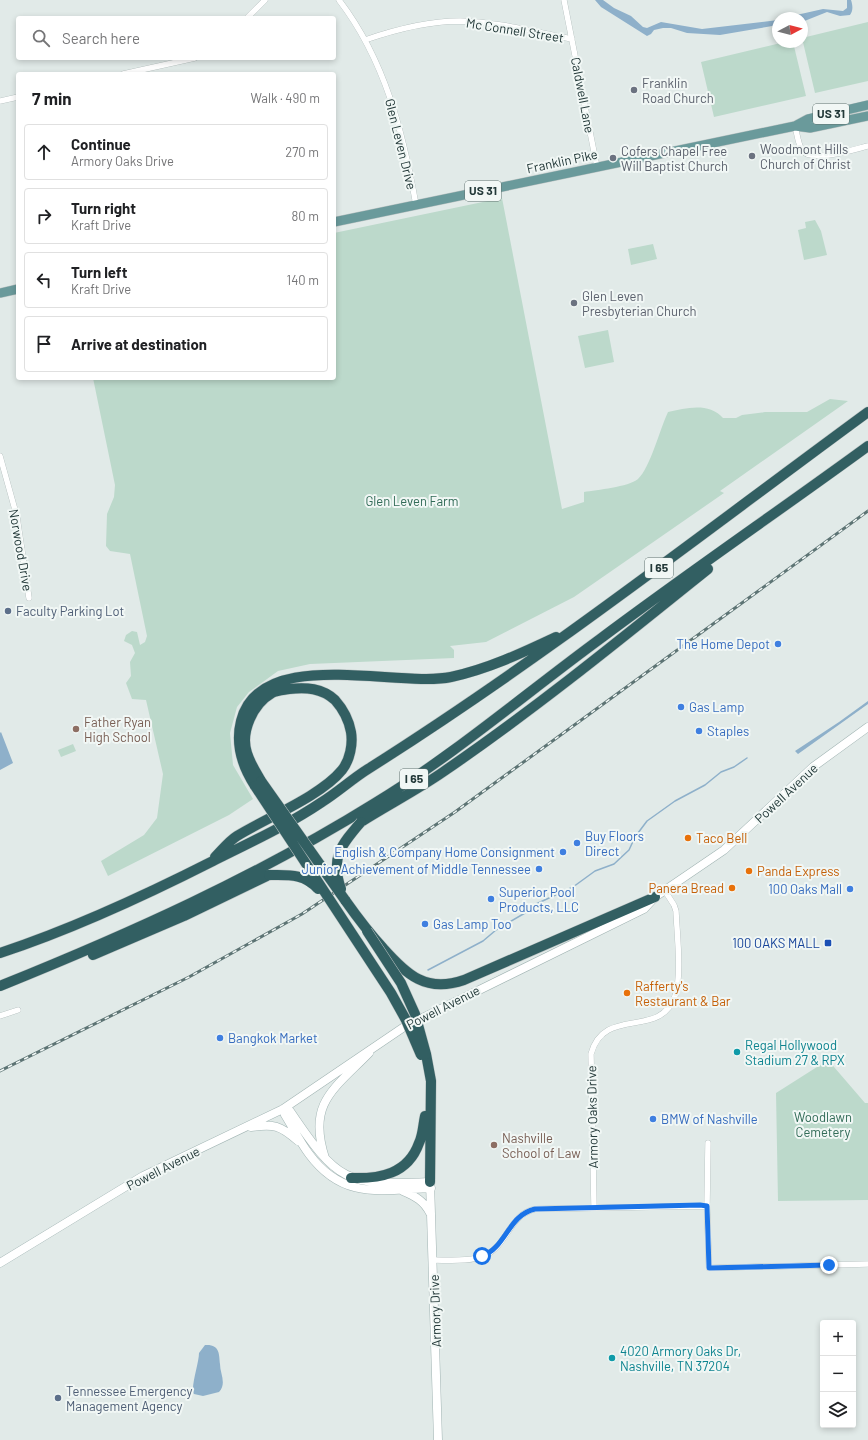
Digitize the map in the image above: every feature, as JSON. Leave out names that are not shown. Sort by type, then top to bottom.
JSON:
[{"type":"highway","name":"I 65","points":[[0,953],[34,942],[112,909],[206,864],[321,803],[363,772],[486,692],[580,626],[868,412]]},
{"type":"highway","name":"I 65","points":[[0,987],[151,922],[219,890],[373,805],[418,776],[600,639],[868,446]]},
{"type":"highway","points":[[345,900],[337,877],[337,858],[342,844],[360,822],[442,772],[518,718],[629,632],[787,505]]},
{"type":"highway","points":[[430,1185],[431,1082],[415,1014],[401,983],[368,931],[258,783],[244,769],[240,754],[240,726],[243,712],[249,702],[261,690],[272,684],[318,673],[398,678],[450,677],[504,661],[580,626]]},
{"type":"highway","points":[[206,864],[235,837],[319,789],[343,769],[350,750],[350,729],[348,719],[338,704],[330,696],[320,691],[297,688],[273,692],[263,700],[250,716],[245,738],[246,753],[258,783],[334,907],[391,994],[424,1055],[425,1116],[430,1185]]},
{"type":"highway","points":[[0,987],[92,956],[184,916],[269,875],[294,875],[311,881],[334,907]]},
{"type":"highway","points":[[368,931],[407,973],[420,981],[440,984],[464,980],[655,897]]},
{"type":"highway","points":[[351,1178],[382,1177],[392,1174],[405,1165],[412,1158],[419,1144],[425,1116]]},
{"type":"main road","name":"Franklin Pike","points":[[336,222],[795,126],[808,119],[868,105]]},
{"type":"main road","name":"Franklin Pike","points":[[795,126],[810,128],[868,117]]},
{"type":"main road","points":[[0,293],[16,289]]},
{"type":"main road","name":"Powell Avenue","points":[[0,1263],[143,1176],[283,1109],[384,1039],[438,1009],[644,909],[655,897],[724,850],[813,767],[868,728]]},
{"type":"main road","points":[[326,1159],[318,1128],[319,1118],[324,1103],[332,1090],[384,1039]]},
{"type":"main road","points":[[283,1109],[303,1146]]},
{"type":"main road","points":[[283,1109],[290,1111],[316,1150],[337,1170],[351,1178],[375,1183],[430,1185]]},
{"type":"main road","points":[[242,1128],[270,1125],[284,1129],[303,1146],[326,1172],[346,1185],[370,1190],[401,1189],[430,1185]]},
{"type":"main road","name":"Armory Drive","points":[[430,1185],[438,1440]]},
{"type":"main road","points":[[401,1189],[416,1196],[426,1205],[432,1216]]},
{"type":"street","points":[[249,16],[265,0]]},
{"type":"street","name":"Glen Leven Drive","points":[[339,0],[365,40],[386,86],[398,120],[416,205]]},
{"type":"street","name":"Caldwell Lane","points":[[564,0],[597,167]]},
{"type":"street","name":"Mc Connell Street","points":[[365,40],[405,29],[460,21],[485,23],[572,38]]},
{"type":"street","points":[[132,72],[186,60]]},
{"type":"street","points":[[0,101],[16,97]]},
{"type":"street","points":[[795,126],[801,150],[809,156],[831,155],[868,146]]},
{"type":"street","name":"Norwood Drive","points":[[0,456],[17,517],[29,598]]},
{"type":"street","name":"Armory Oaks Drive","points":[[594,1207],[591,1054],[598,1039],[608,1030],[620,1025],[655,1019],[668,1010],[674,1000],[678,984],[676,911],[665,891]]},
{"type":"street","points":[[0,1016],[18,1010]]},
{"type":"street","points":[[708,1143],[707,1206],[709,1268],[868,1264]]},
{"type":"street","points":[[433,1260],[472,1259],[486,1254],[498,1244],[517,1218],[532,1209],[707,1206]]},
{"type":"green space","points":[[868,22],[868,81],[815,93],[804,48],[808,48],[808,37]]},
{"type":"green space","points":[[772,45],[772,48],[794,48],[806,96],[714,117],[701,62]]},
{"type":"green space","name":"Glen Leven Farm","points":[[502,198],[562,509],[584,502],[584,492],[620,486],[638,479],[647,466],[668,412],[690,408],[704,408],[717,413],[723,418],[736,418],[742,415],[765,412],[807,412],[830,399],[848,401],[720,491],[724,493],[574,597],[486,642],[450,646],[454,650],[454,658],[310,664],[278,671],[249,692],[237,707],[230,733],[233,765],[253,799],[229,815],[108,876],[101,861],[144,835],[157,818],[163,774],[146,700],[132,699],[126,683],[131,676],[130,662],[135,653],[132,645],[124,641],[126,635],[132,631],[137,632],[140,645],[145,642],[147,636],[130,554],[110,551],[106,546],[107,514],[114,497],[115,485],[93,380],[336,380],[336,233]]},
{"type":"green space","points":[[815,220],[821,231],[827,255],[804,260],[798,230],[806,228],[805,222]]},
{"type":"green space","points":[[653,244],[657,259],[631,265],[628,249]]},
{"type":"green space","points":[[608,330],[614,362],[585,368],[578,336]]},
{"type":"green space","points":[[73,744],[76,751],[61,757],[58,750]]},
{"type":"green space","name":"Woodlawn Cemetery","points":[[828,1060],[865,1103],[868,1103],[868,1200],[778,1201],[776,1093]]},
{"type":"water","points":[[595,0],[603,0],[614,8],[631,16],[643,27],[647,28],[661,22],[702,29],[772,21],[772,26],[720,35],[687,33],[671,28],[663,28],[654,30],[647,36],[601,7]]},
{"type":"water","points":[[847,0],[851,0],[852,10],[850,15],[840,16],[827,12],[808,20],[808,12],[823,9],[843,11],[847,8]]},
{"type":"water","points":[[868,701],[868,704],[798,754],[795,751],[839,722]]},
{"type":"water","points":[[1,732],[13,763],[0,770],[0,733]]},
{"type":"water","points":[[205,1345],[214,1346],[218,1350],[223,1385],[219,1392],[203,1396],[194,1394],[193,1386],[199,1353]]},
{"type":"waterway","points":[[428,970],[483,941],[496,930],[525,913],[536,904],[573,887],[595,871],[614,864],[629,850],[635,837],[647,821],[675,801],[705,785],[721,772],[734,767],[747,758]]},
{"type":"railway","points":[[0,1071],[189,977],[302,914],[455,812],[868,511]]},
{"type":"place","name":"Franklin Road Church","points":[[634,90]]},
{"type":"place","name":"Woodmont Hills Church of Christ","points":[[752,156]]},
{"type":"place","name":"Cofers Chapel Free Will Baptist Church","points":[[613,158]]},
{"type":"place","name":"Glen Leven Presbyterian Church","points":[[574,303]]},
{"type":"place","name":"Faculty Parking Lot","points":[[8,611]]},
{"type":"place","name":"The Home Depot","points":[[778,644]]},
{"type":"place","name":"Gas Lamp","points":[[681,707]]},
{"type":"place","name":"Father Ryan High School","points":[[76,729]]},
{"type":"place","name":"Staples","points":[[699,731]]},
{"type":"place","name":"Taco Bell","points":[[688,838]]},
{"type":"place","name":"Buy Floors Direct","points":[[577,843]]},
{"type":"place","name":"English & Company Home Consignment","points":[[563,852]]},
{"type":"place","name":"Junior Achievement of Middle Tennessee","points":[[539,869]]},
{"type":"place","name":"Panda Express","points":[[749,871]]},
{"type":"place","name":"Panera Bread","points":[[732,888]]},
{"type":"place","name":"100 Oaks Mall","points":[[850,889]]},
{"type":"place","name":"Superior Pool Products, LLC","points":[[491,899]]},
{"type":"place","name":"Gas Lamp Too","points":[[425,924]]},
{"type":"place","name":"100 OAKS MALL","points":[[828,943]]},
{"type":"place","name":"Rafferty's Restaurant & Bar","points":[[627,993]]},
{"type":"place","name":"Bangkok Market","points":[[220,1038]]},
{"type":"place","name":"Regal Hollywood Stadium 27 & RPX","points":[[737,1052]]},
{"type":"place","name":"BMW of Nashville","points":[[653,1119]]},
{"type":"place","name":"Nashville School of Law","points":[[494,1145]]},
{"type":"place","name":"4020 Armory Oaks Dr, Nashville, TN 37204","points":[[612,1358]]},
{"type":"place","name":"Tennessee Emergency Management Agency","points":[[58,1398]]},
{"type":"route","points":[[482,1256],[488,1254],[496,1247],[512,1223],[521,1214],[532,1209],[700,1205],[707,1206],[709,1229],[709,1268],[829,1265]]}]
